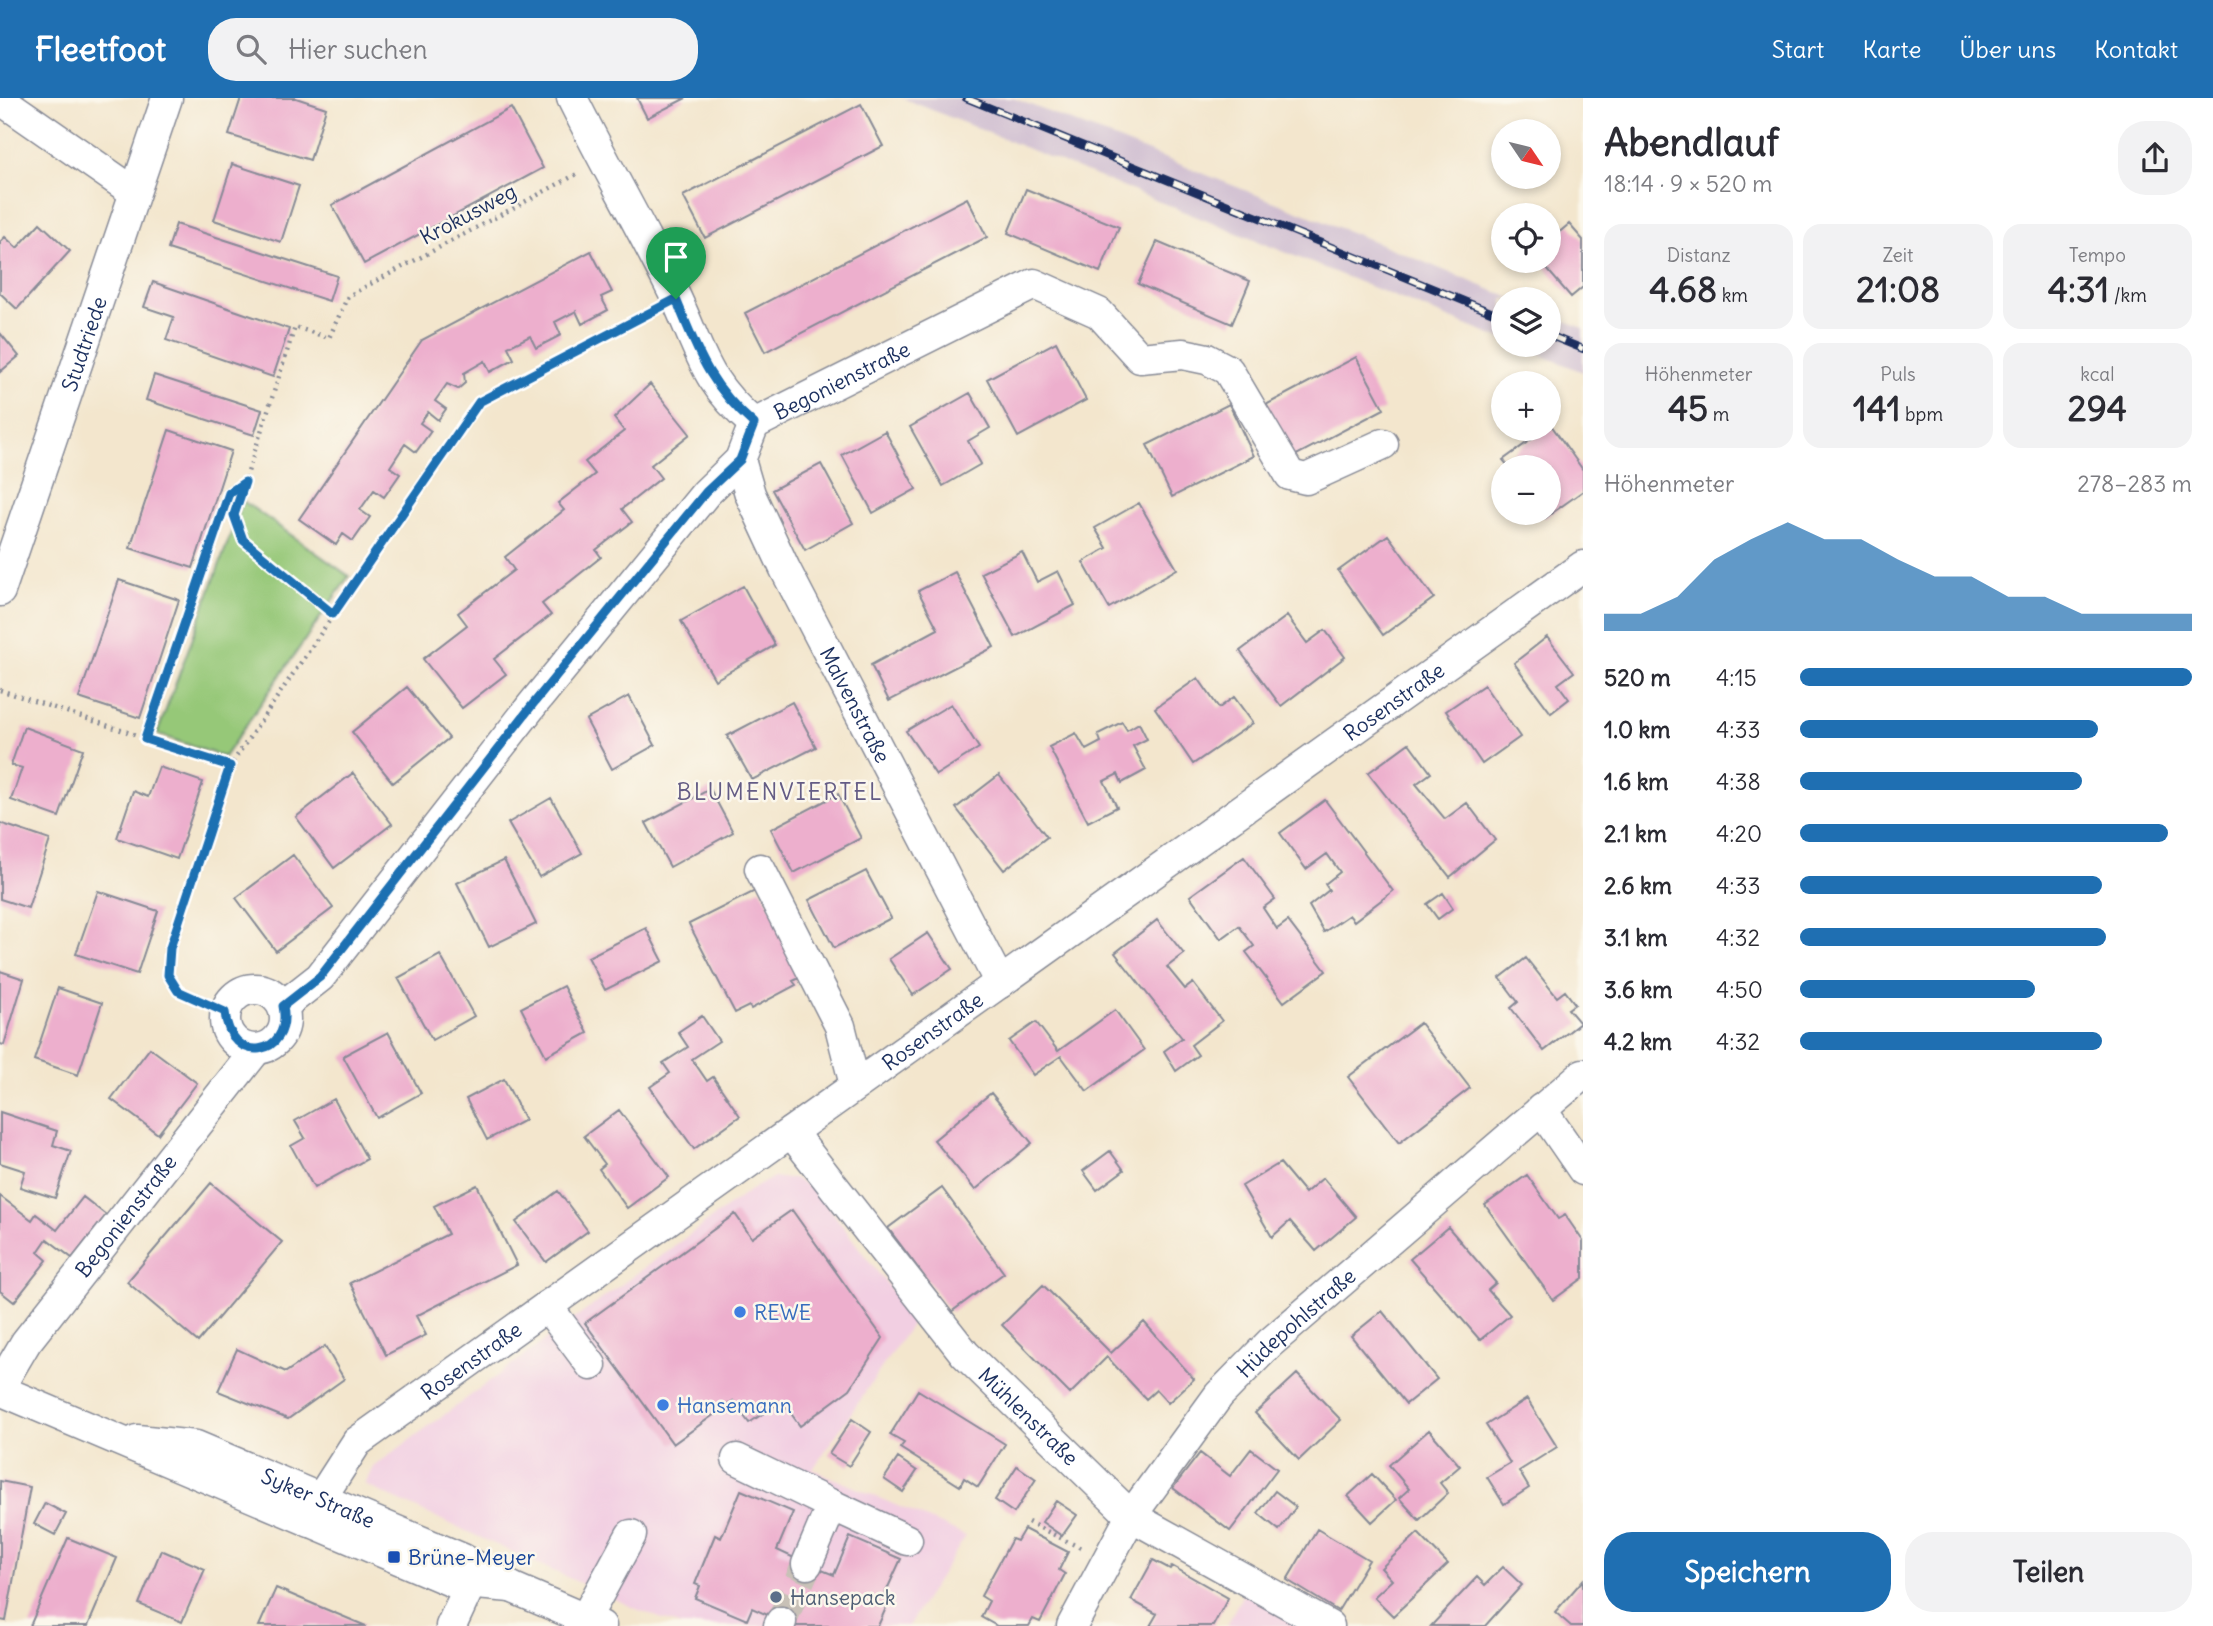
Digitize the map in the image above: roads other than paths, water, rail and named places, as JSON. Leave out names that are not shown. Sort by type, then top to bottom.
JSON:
[{"type":"street","name":"Studtriede","points":[[0,591],[167,98]]},
{"type":"street","points":[[572,98],[676,299],[702,362],[728,401],[754,424]]},
{"type":"street","points":[[0,99],[134,192]]},
{"type":"street","name":"Begonienstraße","points":[[0,1388],[26,1342],[256,1050],[271,1045],[281,1035],[286,1021],[283,1006],[320,977],[533,704],[706,492],[740,460],[754,424],[1034,284],[1099,313],[1140,358],[1183,354],[1207,359],[1228,370],[1290,475],[1306,479],[1383,444]]},
{"type":"street","name":"Malvenstraße","points":[[740,460],[750,494],[785,569],[1000,983]]},
{"type":"street","name":"Rosenstraße","points":[[315,1510],[357,1442],[1583,566]]},
{"type":"street","points":[[760,869],[840,1026],[855,1086]]},
{"type":"street","points":[[256,1050],[239,1045],[227,1030],[225,1012],[232,999],[244,990],[260,988],[274,994],[283,1006]]},
{"type":"street","name":"Hüdepohlstraße","points":[[1072,1626],[1131,1516],[1219,1395],[1270,1343],[1583,1074]]},
{"type":"street","points":[[1541,1109],[1583,1170]]},
{"type":"street","name":"Mühlenstraße","points":[[791,1132],[965,1354],[1131,1516],[1329,1626]]},
{"type":"street","points":[[547,1306],[591,1365]]},
{"type":"street","name":"Syker Straße","points":[[0,1388],[116,1437],[196,1446],[315,1510],[593,1622]]},
{"type":"street","points":[[737,1459],[907,1540]]},
{"type":"street","points":[[807,1564],[832,1504]]},
{"type":"street","points":[[593,1622],[631,1535]]},
{"type":"street","points":[[451,1626],[474,1576]]},
{"type":"tunnel","points":[[781,1622],[807,1564]]},
{"type":"railway","points":[[966,98],[1491,312]]},
{"type":"railway","points":[[1561,340],[1583,349]]},
{"type":"place","name":"REWE","points":[[740,1312]]},
{"type":"place","name":"Hansemann","points":[[663,1405]]},
{"type":"place","name":"Brüne-Meyer","points":[[394,1557]]},
{"type":"place","name":"Hansepack","points":[[776,1597]]},
{"type":"district","name":"BLUMENVIERTEL","points":[[780,791]]}]
